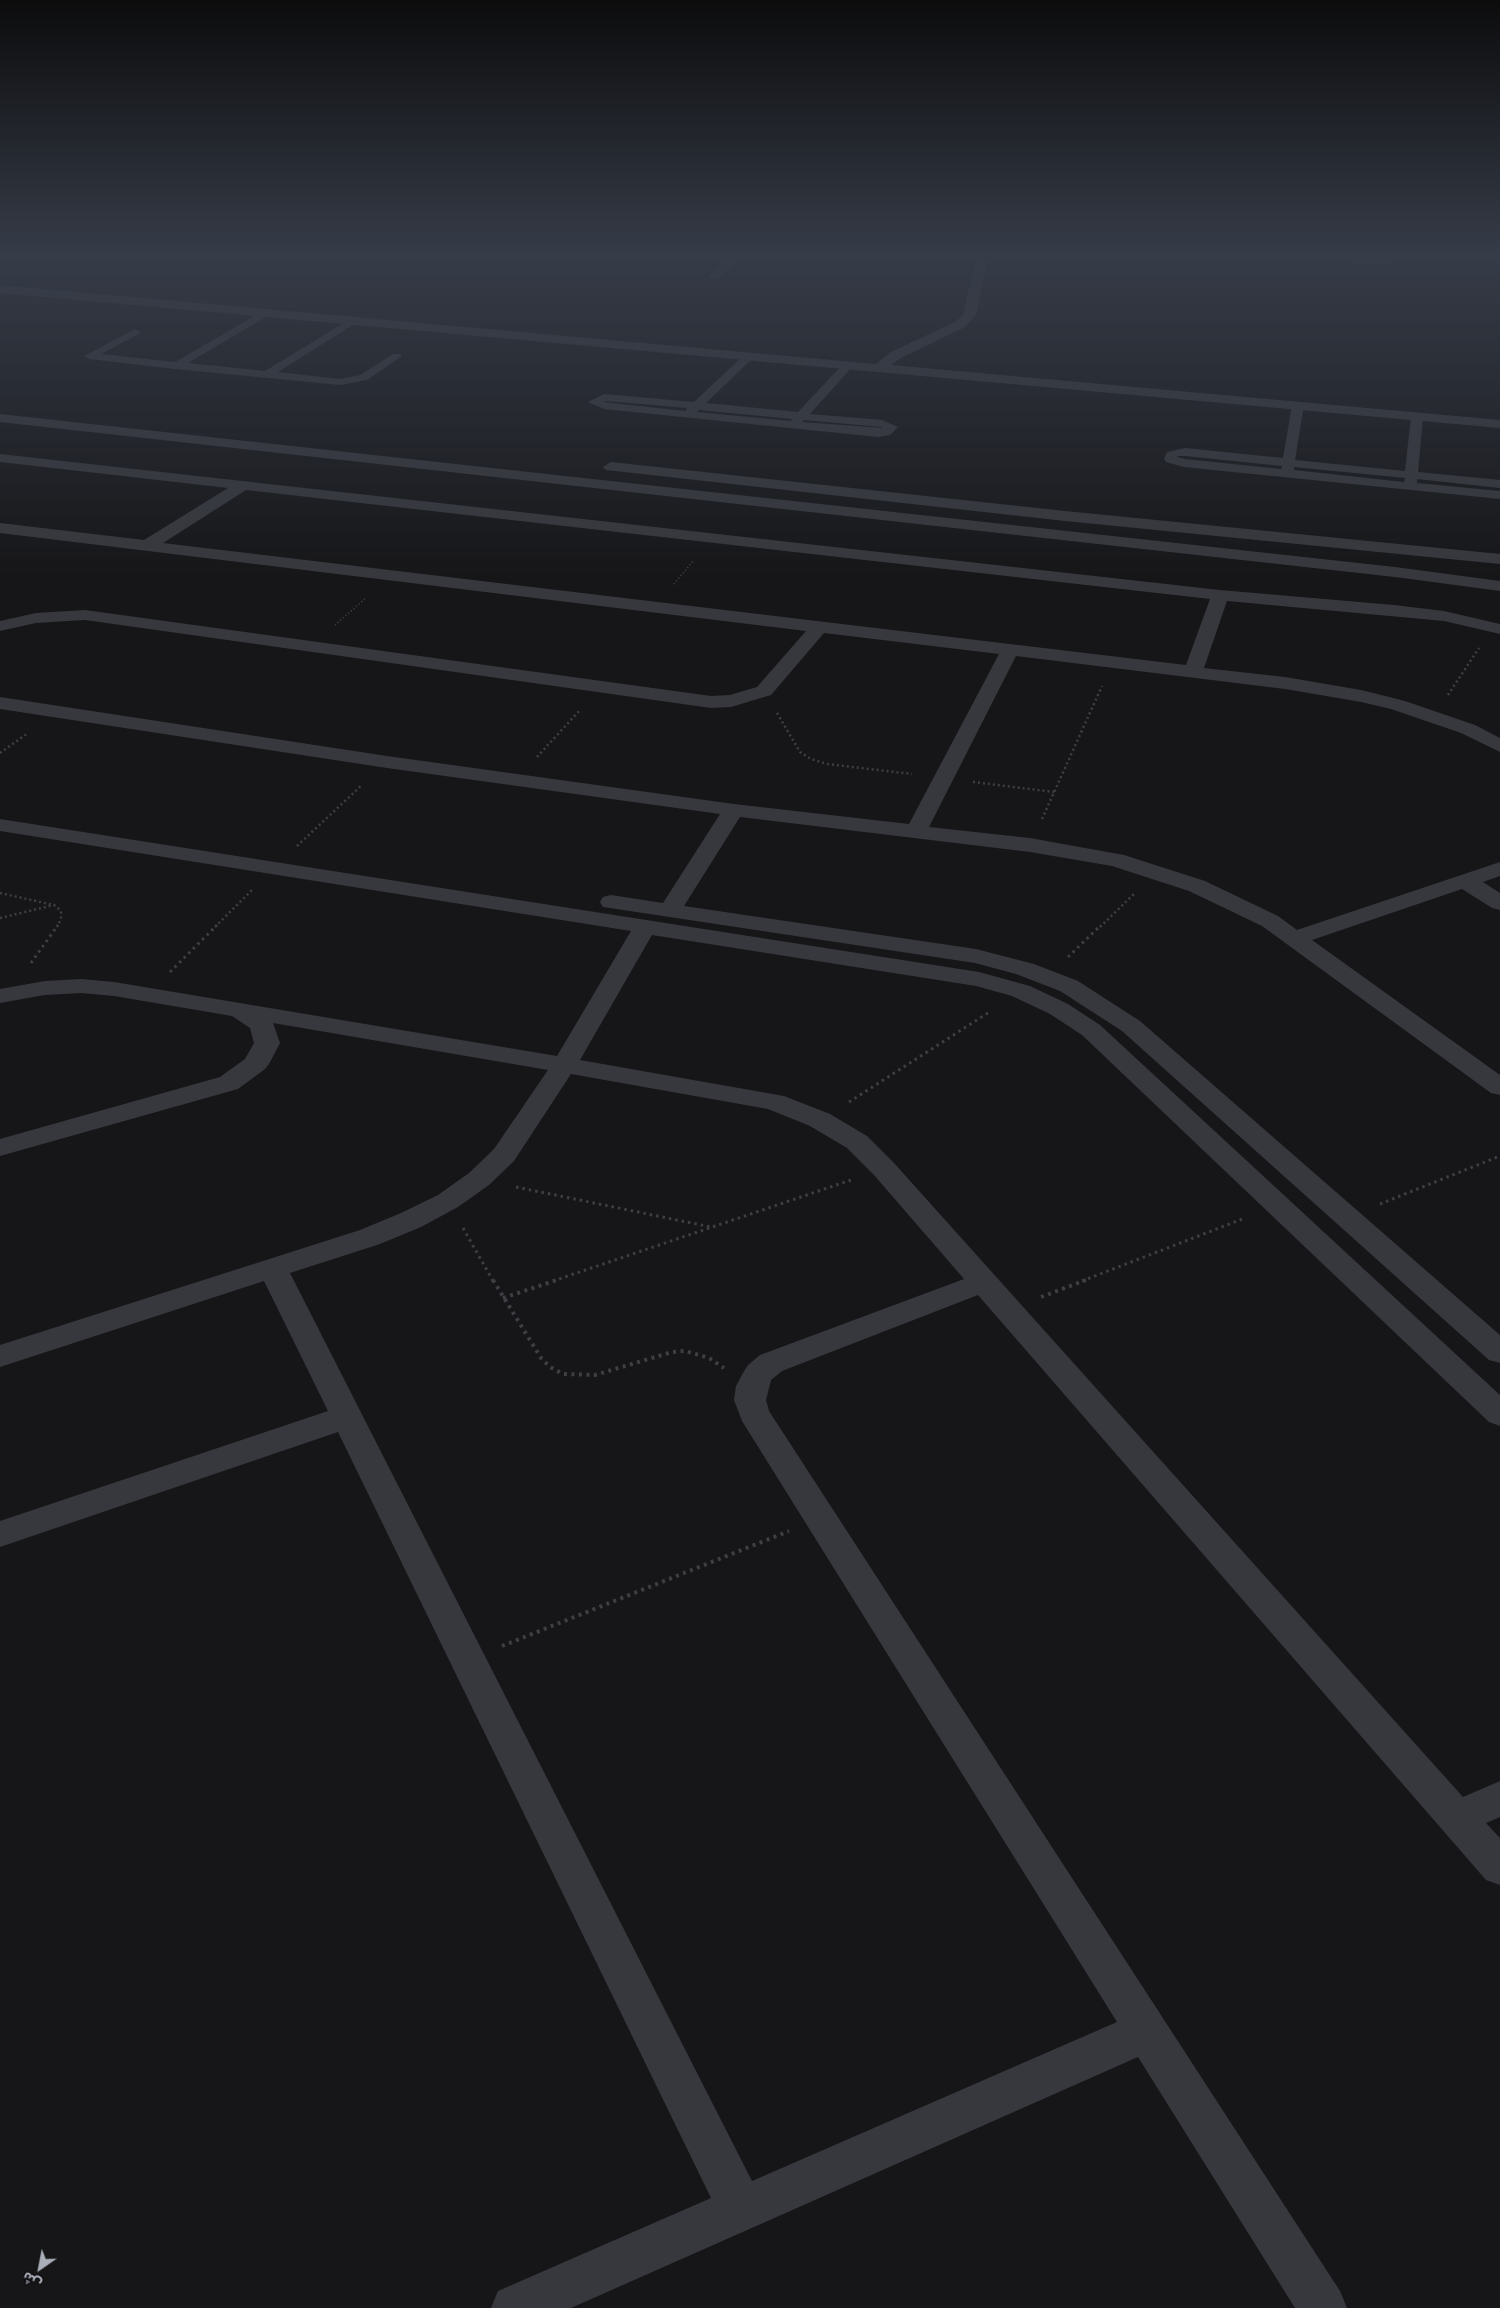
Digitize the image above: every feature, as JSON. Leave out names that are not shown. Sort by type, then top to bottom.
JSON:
[{"type":"street","points":[[855,366],[1500,424]]},
{"type":"street","points":[[8,419],[32,415],[38,409]]},
{"type":"street","points":[[61,425],[65,419],[84,412]]},
{"type":"street","points":[[8,419],[1395,572],[1500,586]]},
{"type":"street","points":[[0,458],[1220,596],[1394,610],[1444,616],[1497,628]]},
{"type":"street","points":[[595,466],[1065,516],[1500,559]]},
{"type":"street","points":[[145,547],[242,486]]},
{"type":"street","points":[[0,528],[1323,688],[1361,696],[1433,716],[1468,729],[1500,746]]},
{"type":"street","points":[[1193,672],[1220,596]]},
{"type":"street","points":[[0,626],[36,618],[84,616],[711,702],[731,701],[764,691],[819,627]]},
{"type":"street","points":[[916,831],[1010,650]]},
{"type":"street","points":[[0,703],[516,780],[734,810],[1030,845],[1082,853],[1158,871],[1235,902],[1296,938],[1500,1087]]},
{"type":"street","points":[[0,809],[281,860],[522,898],[669,911],[976,956],[1048,977],[1089,997],[1131,1026],[1500,1352]]},
{"type":"street","points":[[669,911],[734,810]]},
{"type":"street","points":[[0,825],[281,860]]},
{"type":"street","points":[[1296,938],[1500,869]]},
{"type":"street","points":[[1465,881],[1500,903]]},
{"type":"street","points":[[522,898],[645,927],[979,979],[1021,992],[1059,1009],[1092,1030],[1500,1414]]},
{"type":"street","points":[[0,1356],[370,1237],[411,1220],[448,1201],[479,1179],[504,1155],[564,1065],[645,927]]},
{"type":"street","points":[[4,995],[45,988],[81,986],[147,995],[775,1102],[820,1120],[857,1142],[884,1169],[1500,1867]]},
{"type":"street","points":[[0,1148],[229,1083],[256,1064],[267,1043],[261,1024],[238,1010]]},
{"type":"street","points":[[272,1269],[741,2209]]},
{"type":"street","points":[[996,1296],[787,1356],[771,1363],[759,1374],[752,1386],[750,1400],[753,1413],[1323,2308]]},
{"type":"street","points":[[0,1534],[346,1418]]},
{"type":"street","points":[[1457,1818],[1500,1798]]},
{"type":"street","points":[[515,2308],[1147,2031]]},
{"type":"lane","points":[[175,366],[340,382],[359,380],[382,366]]},
{"type":"lane","points":[[266,375],[281,366]]},
{"type":"lane","points":[[291,366],[322,368]]},
{"type":"lane","points":[[688,414],[739,366]]},
{"type":"lane","points":[[794,425],[847,366]]},
{"type":"lane","points":[[342,370],[371,373]]},
{"type":"lane","points":[[604,397],[613,397],[882,424],[892,427],[886,432],[878,433],[688,414],[604,406],[594,402],[604,397]]},
{"type":"lane","points":[[1288,468],[1298,405]]},
{"type":"lane","points":[[1411,480],[1417,417]]},
{"type":"lane","points":[[1288,468],[1186,452],[1176,453],[1170,459],[1184,463],[1288,468],[1411,480],[1500,484]]},
{"type":"lane","points":[[1411,480],[1500,495]]},
{"type":"path","points":[[654,608],[712,539]]},
{"type":"path","points":[[309,647],[392,576]]},
{"type":"path","points":[[1433,716],[1497,628]]},
{"type":"path","points":[[1030,845],[1113,662]]},
{"type":"path","points":[[516,780],[601,687]]},
{"type":"path","points":[[764,691],[794,744],[800,752],[811,759],[828,764],[1054,792]]},
{"type":"path","points":[[147,995],[281,860],[387,762]]},
{"type":"path","points":[[1048,977],[1158,871]]},
{"type":"path","points":[[0,893],[54,905],[60,911],[61,919],[4,995]]},
{"type":"path","points":[[0,918],[54,905]]},
{"type":"path","points":[[820,1120],[1021,992]]},
{"type":"path","points":[[1349,1217],[1500,1156]]},
{"type":"path","points":[[503,1298],[884,1169]]},
{"type":"path","points":[[479,1179],[711,1228]]},
{"type":"path","points":[[448,1201],[503,1298],[541,1358],[550,1367],[563,1374],[578,1376],[595,1375],[672,1352],[685,1351],[709,1358],[752,1386]]},
{"type":"path","points":[[996,1296],[1278,1206]]},
{"type":"path","points":[[467,1660],[821,1518]]}]
